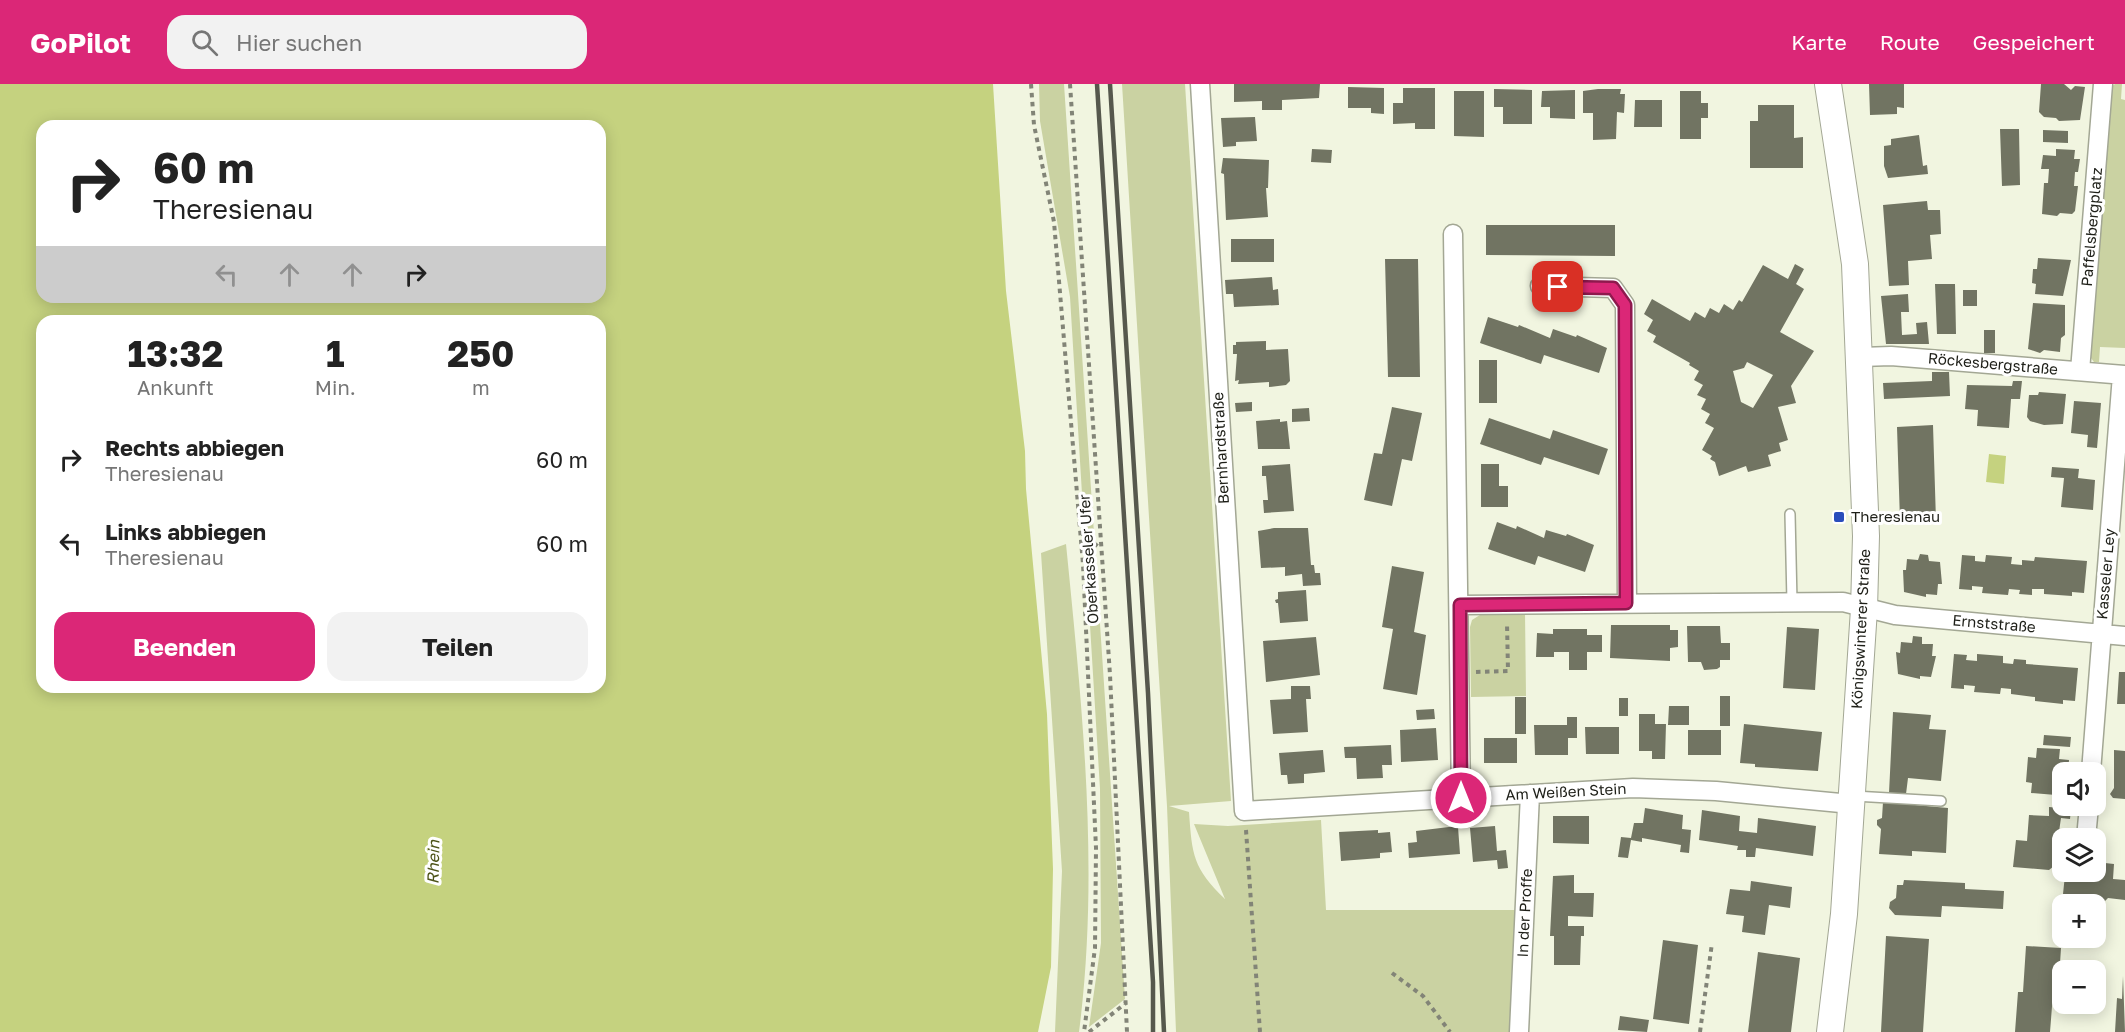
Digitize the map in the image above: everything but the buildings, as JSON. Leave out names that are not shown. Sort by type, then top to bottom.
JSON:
[{"type":"main road","name":"Königswinterer Straße","points":[[1828,84],[1855,264],[1866,536],[1864,609],[1844,914],[1830,1032]]},
{"type":"street","name":"Bernhardstraße","points":[[1200,84],[1244,811]]},
{"type":"street","name":"Paffelsbergplatz","points":[[2080,371],[2103,84]]},
{"type":"street","points":[[1453,234],[1461,798]]},
{"type":"street","points":[[1540,286],[1613,288],[1625,305],[1626,603]]},
{"type":"street","name":"Röckesbergstraße","points":[[1860,357],[1891,356],[2124,375]]},
{"type":"street","name":"Kasseler Ley","points":[[2092,762],[2100,633],[2124,375]]},
{"type":"street","points":[[1460,605],[1843,602],[1864,609]]},
{"type":"street","name":"Ernststraße","points":[[1864,609],[1894,615],[2125,636]]},
{"type":"street","name":"Am Weißen Stein","points":[[1244,811],[1632,788],[1852,800]]},
{"type":"street","name":"In der Proffe","points":[[1520,1032],[1530,794]]},
{"type":"lane","points":[[1790,514],[1792,602]]},
{"type":"lane","points":[[1852,800],[1941,801]]},
{"type":"path","points":[[1031,84],[1034,125],[1054,222],[1080,531],[1096,848],[1095,948],[1084,1032]]},
{"type":"path","name":"Oberkasseler Ufer","points":[[1070,84],[1110,675],[1127,1032]]},
{"type":"path","points":[[1080,531],[1100,548]]},
{"type":"path","points":[[1460,672],[1508,671],[1507,605]]},
{"type":"path","points":[[1244,811],[1260,1032]]},
{"type":"path","points":[[1700,1032],[1712,943]]},
{"type":"path","points":[[1392,973],[1423,996],[1450,1032]]},
{"type":"path","points":[[1089,1032],[1126,1003]]},
{"type":"shaded area","points":[[1039,84],[1064,84],[1125,999],[1089,1027],[1101,943],[1100,789],[1070,297],[1040,121]]},
{"type":"shaded area","points":[[1122,84],[1185,84],[1231,801],[1169,806],[1189,812],[1191,839],[1196,860],[1206,878],[1225,899],[1194,824],[1228,826],[1321,820],[1326,910],[1516,910],[1512,1032],[1176,1032],[1167,806]]},
{"type":"shaded area","points":[[2115,84],[2122,84],[2121,99],[2125,100],[2125,348],[2100,347],[2099,362],[2094,362],[2088,354],[2111,87]]},
{"type":"shaded area","points":[[1066,544],[1083,726],[1088,849],[1085,971],[1079,1032],[1055,1032],[1062,871],[1041,553]]},
{"type":"shaded area","points":[[1483,613],[1525,613],[1526,696],[1471,697],[1470,627],[1472,620]]},
{"type":"water","name":"Rhein","points":[[0,84],[993,84],[1006,291],[1025,451],[1026,489],[1047,714],[1053,869],[1051,967],[1038,1032],[0,1032]]},
{"type":"water","points":[[1989,454],[2006,456],[2004,484],[1986,482]]},
{"type":"railway","points":[[1097,84],[1153,982],[1153,1032]]},
{"type":"railway","points":[[1110,84],[1148,693],[1164,1032]]},
{"type":"place","name":"Theresienau","points":[[1839,517]]},
{"type":"route","points":[[1461,798],[1460,605],[1626,603],[1625,305],[1613,288],[1558,287]]}]
